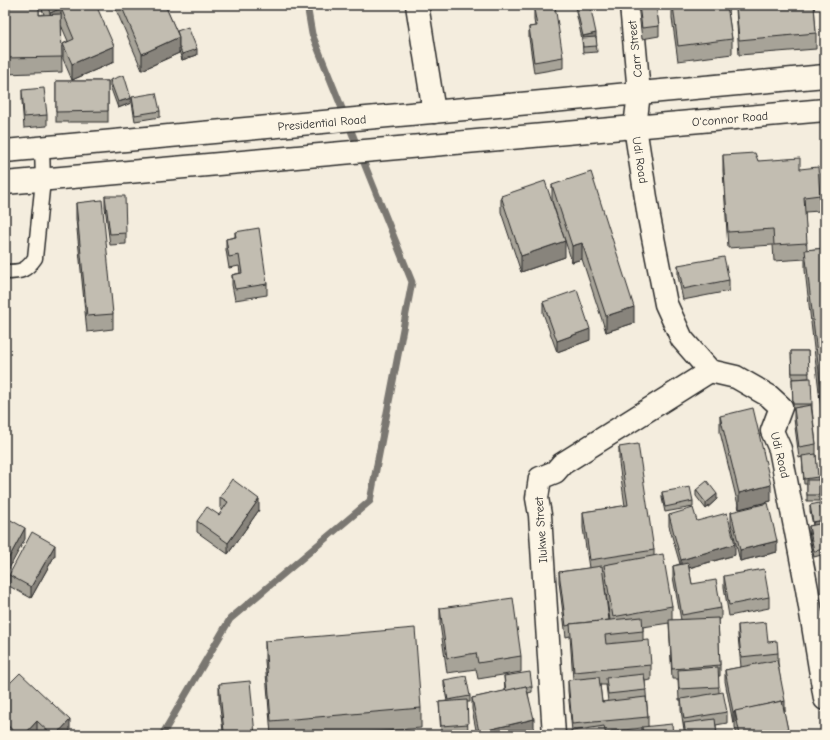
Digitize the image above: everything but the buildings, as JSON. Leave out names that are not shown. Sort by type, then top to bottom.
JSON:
[{"type":"main road","points":[[418,5],[433,112]]},
{"type":"main road","name":"Carr Street","points":[[631,5],[639,94],[635,127]]},
{"type":"main road","points":[[639,94],[825,76]]},
{"type":"main road","name":"Presidential Road","points":[[5,151],[639,94]]},
{"type":"main road","name":"O'connor Road","points":[[635,127],[825,110]]},
{"type":"main road","points":[[290,126],[293,158]]},
{"type":"main road","points":[[5,183],[635,127]]},
{"type":"main road","name":"Udi Road","points":[[635,127],[649,217],[666,304],[682,339],[710,371],[736,377],[770,396],[781,407],[772,431],[780,449],[816,588],[825,699]]},
{"type":"main road","name":"Ilukwe Street","points":[[554,735],[540,515],[537,498],[540,478],[555,472],[562,464],[710,371]]},
{"type":"lane","points":[[5,272],[21,272],[30,265],[35,258],[43,180],[42,148]]},
{"type":"waterway","points":[[162,735],[230,619],[370,501],[412,282],[312,34],[307,5]]}]
